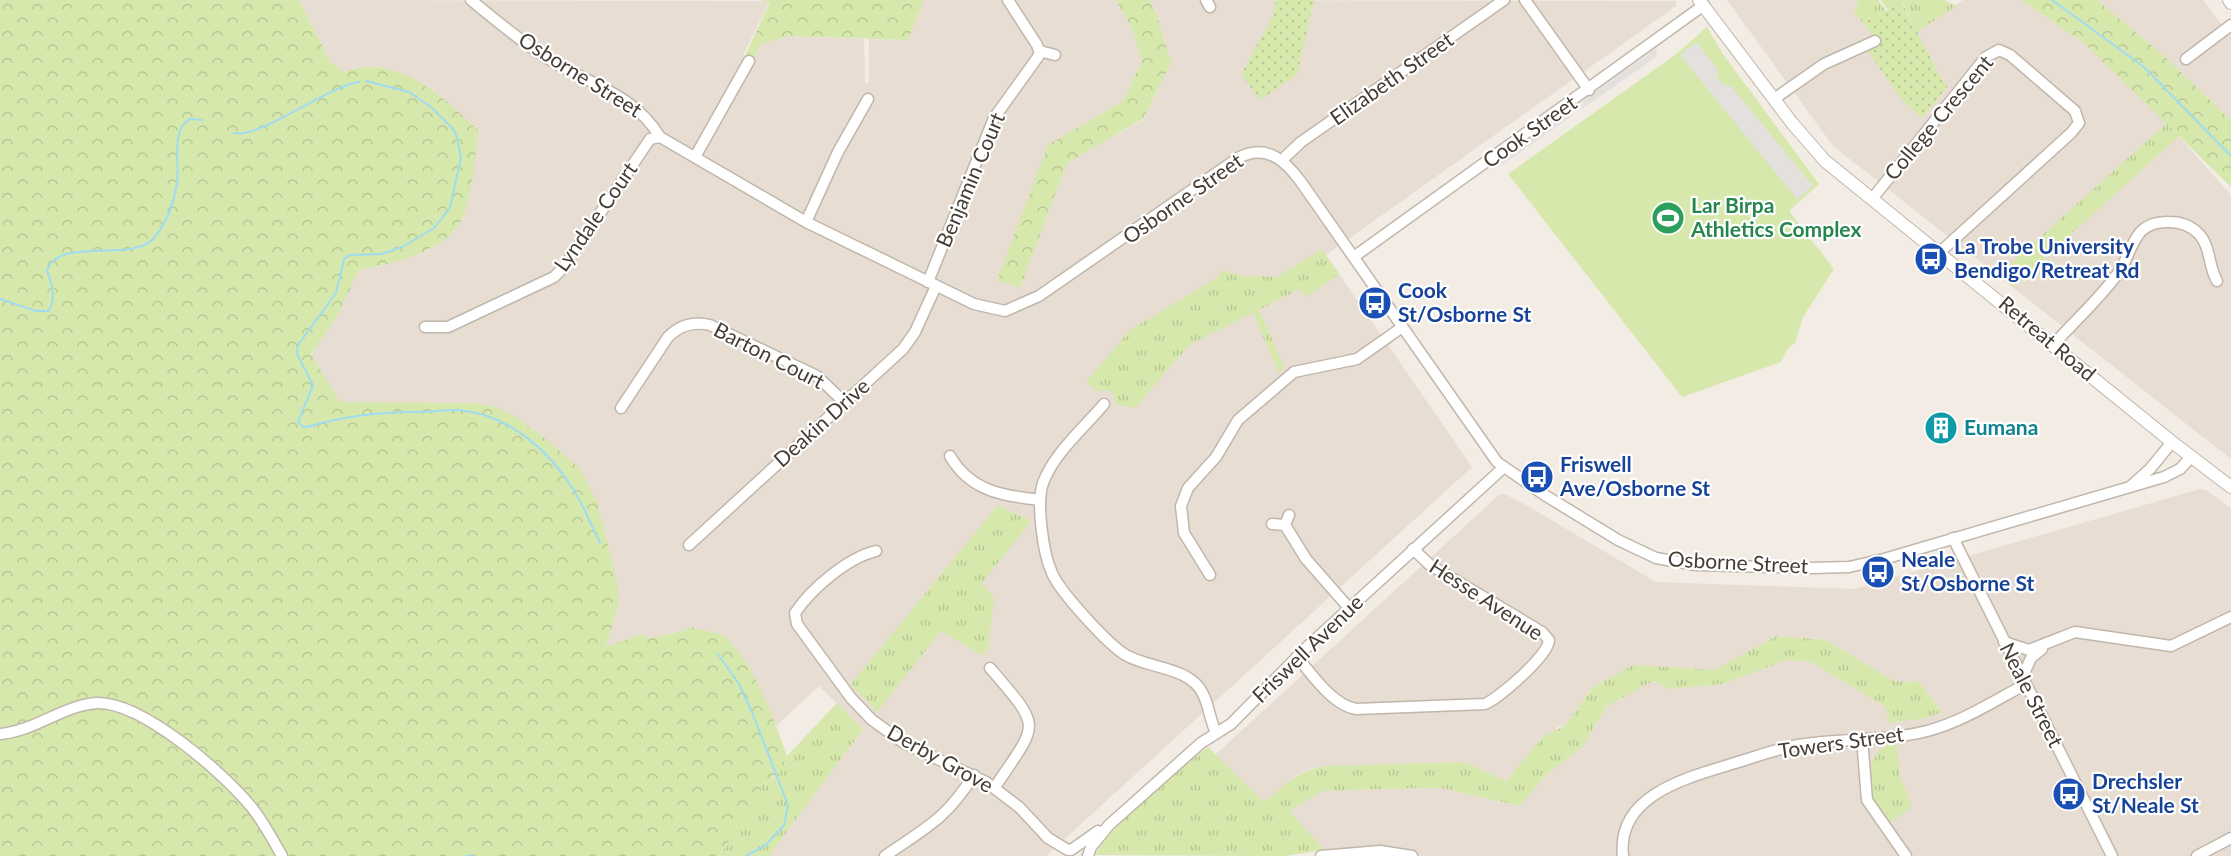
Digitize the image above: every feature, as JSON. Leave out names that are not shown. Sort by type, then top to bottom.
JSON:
[{"type":"street","name":"Osborne Street","points":[[471,0],[545,57],[631,103],[649,118],[660,137],[806,222],[986,308],[1005,310],[1015,308],[1039,296],[1100,256],[1238,158],[1257,152],[1270,153],[1282,160],[1302,182],[1485,448],[1503,468],[1625,543],[1656,558],[1675,563],[1810,568],[1849,567],[2173,474],[2191,457]]},
{"type":"street","points":[[1008,0],[1040,51],[1055,55]]},
{"type":"street","name":"Elizabeth Street","points":[[1282,160],[1311,136],[1504,0]]},
{"type":"street","points":[[1525,0],[1589,90]]},
{"type":"street","name":"Cook Street","points":[[1355,256],[1589,90],[1702,3]]},
{"type":"street","name":"Retreat Road","points":[[1702,3],[1819,155],[2172,442],[2231,487]]},
{"type":"street","points":[[2186,59],[2231,25]]},
{"type":"street","points":[[1774,99],[1824,64],[1875,41]]},
{"type":"street","name":"College Crescent","points":[[1872,200],[1989,54],[1999,50],[2010,55],[2075,111],[2079,117],[2078,126],[1939,253]]},
{"type":"street","name":"Benjamin Court","points":[[932,284],[994,118],[1034,65],[1040,51]]},
{"type":"street","points":[[695,157],[749,61]]},
{"type":"street","points":[[806,222],[838,152],[868,99]]},
{"type":"street","name":"Lyndale Court","points":[[425,327],[448,327],[554,277],[564,267],[650,139],[660,137]]},
{"type":"street","points":[[2054,344],[2117,276],[2136,236],[2155,224],[2181,223],[2196,232],[2207,247],[2210,268],[2217,281]]},
{"type":"street","name":"Deakin Drive","points":[[689,545],[903,349],[915,332],[932,284]]},
{"type":"street","name":"Barton Court","points":[[621,408],[668,337],[675,330],[694,323],[710,325],[817,376],[845,403]]},
{"type":"street","points":[[1210,575],[1184,533],[1181,506],[1188,488],[1216,457],[1238,420],[1294,372],[1357,359],[1401,328]]},
{"type":"street","points":[[1104,404],[1055,462],[1043,483],[1040,500],[1046,555],[1059,585],[1124,654],[1195,682],[1204,696],[1216,733]]},
{"type":"street","name":"Osborne Street","points":[[2130,487],[2150,469],[2172,442]]},
{"type":"street","points":[[950,456],[960,470],[988,491],[1040,500]]},
{"type":"street","name":"Friswell Avenue","points":[[1064,853],[1108,825],[1178,762],[1236,719],[1349,608],[1503,468]]},
{"type":"street","points":[[1272,524],[1287,520],[1306,559],[1349,608]]},
{"type":"street","name":"Neale Street","points":[[1953,538],[2112,854]]},
{"type":"street","name":"Hesse Avenue","points":[[1297,657],[1335,699],[1349,708],[1477,706],[1492,701],[1547,649],[1549,640],[1542,632],[1430,565],[1413,549]]},
{"type":"street","name":"Derby Grove","points":[[876,551],[863,554],[848,563],[806,600],[795,613],[797,624],[856,705],[872,720],[904,743],[974,775],[995,788],[1019,807],[1064,853],[1081,851],[1087,856]]},
{"type":"street","points":[[2004,642],[2027,650],[2075,632],[2174,646],[2231,617]]},
{"type":"street","points":[[2024,681],[2033,655],[2046,644]]},
{"type":"street","points":[[990,668],[1027,712],[1031,726],[1024,744],[995,788]]},
{"type":"street","name":"Towers Street","points":[[1623,856],[1624,837],[1636,812],[1664,787],[1784,748],[1920,732],[1938,727],[2024,681]]},
{"type":"street","points":[[0,734],[26,729],[87,705],[112,704],[135,711],[168,732],[238,793],[263,823],[282,856]]},
{"type":"street","points":[[1862,738],[1867,800],[1906,856]]},
{"type":"street","points":[[885,856],[941,818],[974,775]]},
{"type":"street","name":"Friswell Avenue","points":[[1087,856],[1108,825]]},
{"type":"street","points":[[2197,856],[2231,838]]},
{"type":"street","points":[[1321,856],[1361,851],[1412,856]]},
{"type":"shaded area","points":[[299,0],[770,1],[743,55],[755,57],[761,44],[789,36],[864,39],[865,83],[869,83],[869,39],[908,40],[924,0],[1116,0],[1131,27],[1142,60],[1123,101],[1048,145],[1020,288],[1067,162],[1143,120],[1171,63],[1156,12],[1149,0],[1676,1],[1676,6],[1326,255],[1472,467],[1046,856],[769,856],[863,729],[819,686],[776,726],[748,664],[684,631],[649,638],[641,634],[606,647],[619,603],[496,407],[472,403],[340,403],[311,355],[335,319],[359,269],[378,267],[429,250],[453,232],[464,217],[479,131],[433,90],[395,71],[368,67],[344,72],[330,61]]},
{"type":"shaded area","points":[[1727,0],[1855,0],[1859,6],[1854,10],[1879,43],[1942,80],[1917,32],[1963,0],[2021,0],[2084,43],[2167,123],[2231,195],[2231,459],[1833,146]]},
{"type":"shaded area","points":[[2097,0],[2203,0],[2231,37],[2231,120],[2162,54]]},
{"type":"shaded area","points":[[1696,42],[1717,68],[1717,77],[1723,85],[1731,86],[1813,186],[1797,199],[1680,55]]},
{"type":"shaded area","points":[[1657,48],[1656,57],[1582,109],[1583,101]]},
{"type":"shaded area","points":[[1573,108],[1572,116],[1502,165],[1502,158]]},
{"type":"shaded area","points":[[2200,489],[2208,491],[2231,509],[2231,856],[1325,856],[1324,850],[1290,811],[1322,791],[1418,788],[1442,788],[1520,806],[1546,775],[1582,747],[1607,706],[1641,686],[1653,681],[1670,689],[1723,684],[1786,660],[1811,662],[1886,707],[1888,723],[1927,718],[1942,712],[1919,682],[1894,681],[1826,640],[1776,636],[1715,670],[1633,665],[1592,688],[1566,725],[1558,727],[1505,781],[1465,762],[1326,766],[1312,768],[1296,776],[1264,802],[1215,755],[1500,494],[1505,494],[1526,505],[1656,582],[1854,589]]},
{"type":"green space","points":[[0,0],[299,0],[330,61],[344,72],[367,67],[399,72],[429,88],[479,131],[469,199],[463,217],[455,229],[432,248],[418,254],[403,260],[359,270],[335,320],[311,354],[340,402],[472,403],[496,407],[516,417],[546,439],[579,468],[597,502],[616,576],[619,603],[606,647],[641,634],[649,638],[684,631],[689,627],[724,635],[748,664],[768,705],[787,756],[782,770],[762,785],[730,835],[728,845],[717,856],[0,856]]},
{"type":"green space","points":[[760,0],[924,0],[908,40],[789,36],[761,44],[755,57],[745,56],[770,2]]},
{"type":"green space","points":[[1116,0],[1149,0],[1156,12],[1171,63],[1143,119],[1067,163],[1020,288],[997,280],[1048,145],[1123,101],[1142,60],[1131,27]]},
{"type":"green space","points":[[1276,0],[1314,0],[1297,75],[1260,100],[1241,74],[1273,16]]},
{"type":"green space","points":[[1855,0],[1878,0],[1886,11],[1863,23],[1853,10],[1859,6]]},
{"type":"green space","points":[[1881,0],[1944,0],[1956,6],[1917,32],[1903,3],[1888,10]]},
{"type":"green space","points":[[2021,0],[2097,0],[2162,54],[2231,120],[2231,187],[2084,43]]},
{"type":"green space","points":[[1902,3],[1942,80],[1948,86],[1922,118],[1902,100],[1866,49],[1879,43],[1863,23]]},
{"type":"green space","name":"Lar Birpa Athletics Complex","points":[[1707,27],[1722,53],[1819,184],[1789,211],[1834,269],[1803,317],[1795,343],[1788,348],[1781,362],[1682,397],[1508,174],[1675,55]]},
{"type":"green space","points":[[2167,123],[2179,136],[2013,287],[1998,275]]},
{"type":"green space","points":[[1322,249],[1339,274],[1306,297],[1299,289],[1259,310],[1285,368],[1279,373],[1253,313],[1189,345],[1135,408],[1117,405],[1113,393],[1106,390],[1098,392],[1086,382],[1129,331],[1221,275],[1219,270],[1244,276],[1277,277]]},
{"type":"green space","points":[[998,505],[1031,521],[982,583],[994,598],[988,650],[981,655],[941,631],[877,712],[851,684]]},
{"type":"green space","points":[[1776,636],[1826,640],[1894,681],[1919,682],[1942,712],[1927,718],[1888,723],[1886,707],[1811,662],[1786,660],[1723,684],[1670,689],[1653,681],[1607,706],[1582,747],[1546,775],[1520,806],[1442,788],[1322,791],[1290,811],[1324,850],[1284,856],[1096,855],[1101,845],[1128,816],[1164,782],[1208,747],[1264,802],[1300,774],[1326,766],[1465,762],[1506,781],[1544,736],[1566,725],[1592,688],[1633,665],[1715,670]]},
{"type":"green space","points":[[837,703],[863,729],[769,856],[717,856],[728,845],[730,835],[762,785],[774,777],[785,764],[787,756]]},
{"type":"green space","points":[[1896,742],[1900,775],[1912,807],[1888,824],[1872,800],[1869,773],[1871,764],[1880,750]]},
{"type":"waterway","points":[[2052,0],[2144,67],[2231,156]]},
{"type":"waterway","points":[[366,81],[409,92],[431,107],[453,129],[461,158],[450,208],[434,228],[402,247],[382,254],[350,255],[344,259],[336,293],[298,345],[297,354],[313,385],[298,422],[303,427],[307,427],[361,415],[452,410],[492,418],[524,436],[551,460],[577,495],[600,543]]},
{"type":"waterway","points":[[234,133],[245,133],[260,128],[329,93],[359,82]]},
{"type":"waterway","points":[[0,299],[36,311],[48,311],[53,297],[47,270],[54,260],[66,254],[129,249],[142,246],[153,239],[166,220],[176,191],[177,148],[180,131],[190,119],[202,120]]},
{"type":"waterway","points":[[718,654],[739,684],[752,712],[788,805],[784,825],[766,845],[746,856]]},
{"type":"waterway","points":[[466,856],[473,856]]},
{"type":"place","name":"Lar Birpa Athletics Complex","points":[[1668,218]]},
{"type":"place","name":"La Trobe University Bendigo/Retreat Rd","points":[[1931,259]]},
{"type":"place","name":"Cook St/Osborne St","points":[[1375,303]]},
{"type":"place","name":"Eumana","points":[[1941,428]]},
{"type":"place","name":"Friswell Ave/Osborne St","points":[[1537,477]]},
{"type":"place","name":"Neale St/Osborne St","points":[[1878,572]]},
{"type":"place","name":"Drechsler St/Neale St","points":[[2069,794]]}]
